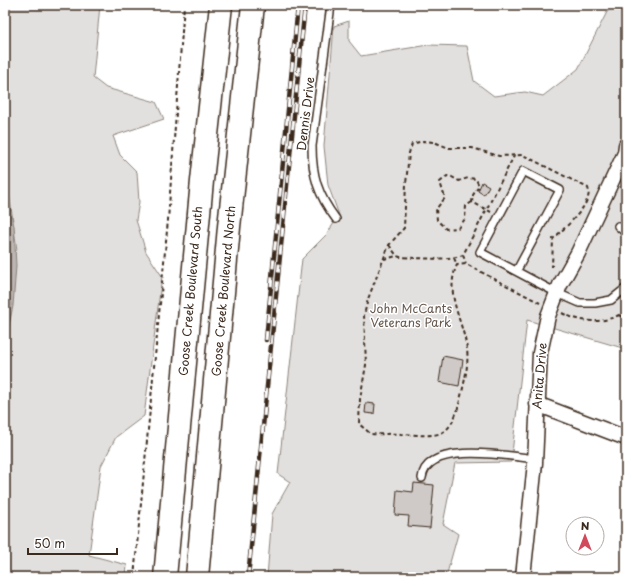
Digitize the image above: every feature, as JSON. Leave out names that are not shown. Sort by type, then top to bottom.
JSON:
[{"type":"highway","name":"Goose Creek Boulevard South","points":[[165,577],[201,189],[221,5]]},
{"type":"highway","name":"Goose Creek Boulevard North","points":[[197,577],[229,227],[253,5]]},
{"type":"street","name":"Anita Drive","points":[[523,577],[535,458],[540,353],[551,308],[557,293],[578,253],[626,151]]},
{"type":"street","points":[[537,404],[626,438]]},
{"type":"lane","name":"Dennis Drive","points":[[331,5],[312,146],[312,168],[323,203],[336,219]]},
{"type":"lane","points":[[517,270],[560,190],[523,171],[480,252],[517,270],[557,293],[580,303],[595,303],[611,300],[626,288]]},
{"type":"lane","points":[[618,226],[626,233]]},
{"type":"lane","points":[[422,478],[422,473],[430,462],[439,457],[458,453],[535,458]]},
{"type":"path","points":[[134,577],[168,220],[184,5]]},
{"type":"path","points":[[454,258],[457,265],[452,281],[453,296],[467,348],[467,360],[461,397],[453,421],[449,428],[440,434],[432,436],[392,433],[371,434],[365,431],[359,424],[366,365],[364,316],[368,299],[389,245],[404,228],[406,184],[409,153],[412,144],[423,141],[434,142],[448,148],[472,148],[499,156],[526,156],[588,188],[589,191],[577,218],[552,239],[552,267]]},
{"type":"path","points":[[384,259],[397,256],[416,259],[446,257],[454,258],[463,255],[514,156]]},
{"type":"path","points":[[444,177],[452,177],[462,182],[468,178],[476,179],[479,186],[473,195],[472,202],[466,206],[465,219],[458,228],[446,229],[437,220],[436,209],[445,198],[440,184],[444,177]]},
{"type":"path","points":[[472,202],[499,216]]},
{"type":"path","points":[[389,245],[397,256]]},
{"type":"path","points":[[463,255],[466,264]]},
{"type":"path","points":[[457,265],[466,264],[551,308],[582,321],[594,322],[619,315],[626,311]]},
{"type":"path","points":[[619,315],[626,320]]},
{"type":"green space","points":[[5,5],[100,5],[93,78],[106,88],[156,102],[164,119],[113,136],[120,155],[137,172],[139,202],[136,220],[146,252],[162,276],[144,416],[116,437],[101,466],[89,555],[127,565],[126,577],[5,577],[5,256],[17,250],[5,164]]},
{"type":"green space","name":"John McCants Veterans Park","points":[[615,5],[626,5],[626,95],[621,145],[605,181],[626,189],[626,349],[527,320],[511,462],[455,463],[443,524],[458,534],[446,577],[267,577],[272,514],[290,482],[278,474],[302,259],[327,234],[339,215],[328,185],[324,146],[334,26],[349,21],[349,41],[361,56],[428,45],[467,46],[474,81],[494,96],[525,92],[543,96],[578,69],[607,12]]},
{"type":"shaded area","points":[[5,187],[14,226],[16,266],[13,306],[5,344]]},
{"type":"building","points":[[482,182],[489,186],[484,195],[478,191]]},
{"type":"building","points":[[443,356],[463,360],[459,386],[439,382]]},
{"type":"building","points":[[366,403],[375,404],[374,414],[365,413]]},
{"type":"building","points":[[414,483],[434,485],[430,528],[408,526],[409,516],[395,515],[397,490],[413,492]]},
{"type":"railway","points":[[266,340],[298,5]]},
{"type":"railway","points":[[248,577],[305,5]]}]
